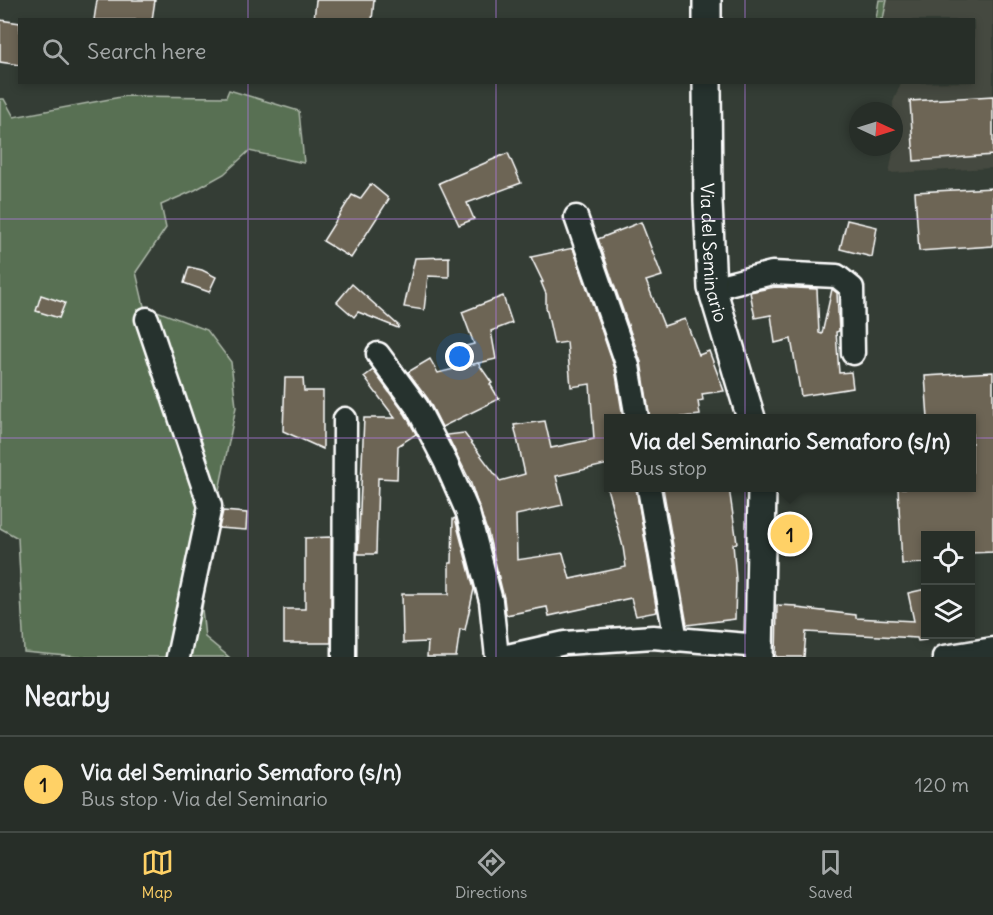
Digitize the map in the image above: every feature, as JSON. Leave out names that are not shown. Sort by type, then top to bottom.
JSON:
[{"type":"main road","points":[[706,0],[707,18]]},
{"type":"main road","name":"Via del Seminario","points":[[707,84],[712,288],[750,414]]},
{"type":"main road","points":[[759,652],[762,492]]},
{"type":"street","points":[[576,217],[628,366],[636,414]]},
{"type":"street","points":[[712,288],[772,273],[837,276],[852,288],[853,353]]},
{"type":"street","points":[[147,319],[210,506],[178,657]]},
{"type":"street","points":[[378,354],[417,407],[446,463],[468,513],[491,601],[497,657]]},
{"type":"street","points":[[344,657],[345,418]]},
{"type":"street","points":[[650,492],[676,640]]},
{"type":"street","points":[[503,657],[565,643],[653,638],[759,652]]},
{"type":"street","points":[[944,657],[993,649]]},
{"type":"shaded area","points":[[879,0],[993,0],[993,168],[889,173],[892,156],[903,156],[903,102],[893,102],[901,84],[975,84],[975,18],[876,18]]},
{"type":"green space","points":[[879,0],[887,0],[883,18],[876,18]]},
{"type":"green space","points":[[229,90],[299,111],[304,163],[249,151],[224,174],[161,205],[166,228],[136,272],[144,306],[207,330],[231,362],[236,407],[217,501],[202,609],[205,637],[229,657],[78,657],[24,652],[18,538],[0,528],[0,99],[4,99],[14,117],[126,96],[226,97]]},
{"type":"building","points":[[97,0],[155,0],[152,18],[94,18]]},
{"type":"building","points":[[316,0],[374,0],[372,18],[314,18]]},
{"type":"building","points":[[0,20],[18,23],[18,65],[0,62]]},
{"type":"building","points":[[993,96],[993,155],[914,161],[910,101]]},
{"type":"building","points":[[508,153],[521,183],[467,203],[474,219],[459,225],[439,183]]},
{"type":"building","points":[[371,184],[389,199],[351,258],[323,241],[352,195],[360,199]]},
{"type":"building","points":[[993,188],[993,246],[919,251],[915,192]]},
{"type":"building","points":[[847,220],[877,227],[872,257],[840,249]]},
{"type":"building","points":[[641,222],[662,276],[646,281],[664,326],[685,319],[699,355],[709,351],[724,391],[702,394],[703,400],[698,401],[700,414],[649,414],[641,362],[598,239]]},
{"type":"building","points":[[573,248],[615,369],[622,414],[604,414],[604,465],[556,476],[563,505],[516,515],[517,560],[563,553],[570,579],[626,567],[608,492],[637,492],[657,612],[636,616],[631,598],[549,616],[547,607],[506,615],[487,529],[487,531],[470,481],[447,435],[464,433],[500,481],[525,474],[514,425],[545,421],[551,448],[594,439],[590,384],[571,387],[567,342],[554,344],[546,307],[546,294],[541,282],[543,282],[531,257]]},
{"type":"building","points":[[449,257],[449,277],[428,276],[424,310],[404,307],[415,258]]},
{"type":"building","points":[[189,267],[216,277],[209,292],[184,283]]},
{"type":"building","points":[[352,284],[399,326],[398,328],[358,312],[354,317],[337,302]]},
{"type":"building","points":[[775,287],[817,289],[819,333],[822,334],[832,289],[837,293],[839,331],[836,332],[839,373],[851,372],[853,388],[801,396],[791,339],[775,343],[771,315],[755,318],[750,292]]},
{"type":"building","points":[[41,295],[65,303],[59,318],[36,311]]},
{"type":"building","points":[[503,296],[512,323],[491,331],[496,359],[466,366],[462,347],[474,344],[462,312]]},
{"type":"building","points":[[430,359],[438,373],[478,363],[492,383],[490,384],[499,399],[442,427],[428,399],[408,372]]},
{"type":"building","points":[[373,370],[405,414],[416,434],[398,446],[397,479],[378,478],[376,554],[358,554],[364,418],[395,418],[364,377]]},
{"type":"building","points":[[993,372],[993,552],[975,553],[975,531],[921,531],[921,563],[902,564],[898,492],[976,492],[976,414],[928,414],[925,376]]},
{"type":"building","points":[[285,378],[303,378],[304,391],[323,391],[323,449],[283,431]]},
{"type":"building","points":[[664,492],[730,492],[737,543],[733,544],[736,579],[735,619],[687,625]]},
{"type":"building","points":[[223,511],[247,513],[246,530],[219,528]]},
{"type":"building","points":[[455,518],[474,589],[465,630],[460,629],[456,657],[427,657],[428,642],[403,643],[402,594],[449,594],[449,563],[452,563],[453,519]]},
{"type":"building","points":[[331,537],[331,643],[284,643],[284,609],[305,609],[305,538]]},
{"type":"building","points":[[921,590],[921,639],[926,640],[806,632],[804,657],[776,657],[777,605],[856,615],[856,618],[914,621],[908,593]]},
{"type":"place","name":"Via del Seminario Semaforo (s/n)","points":[[790,534]]}]
